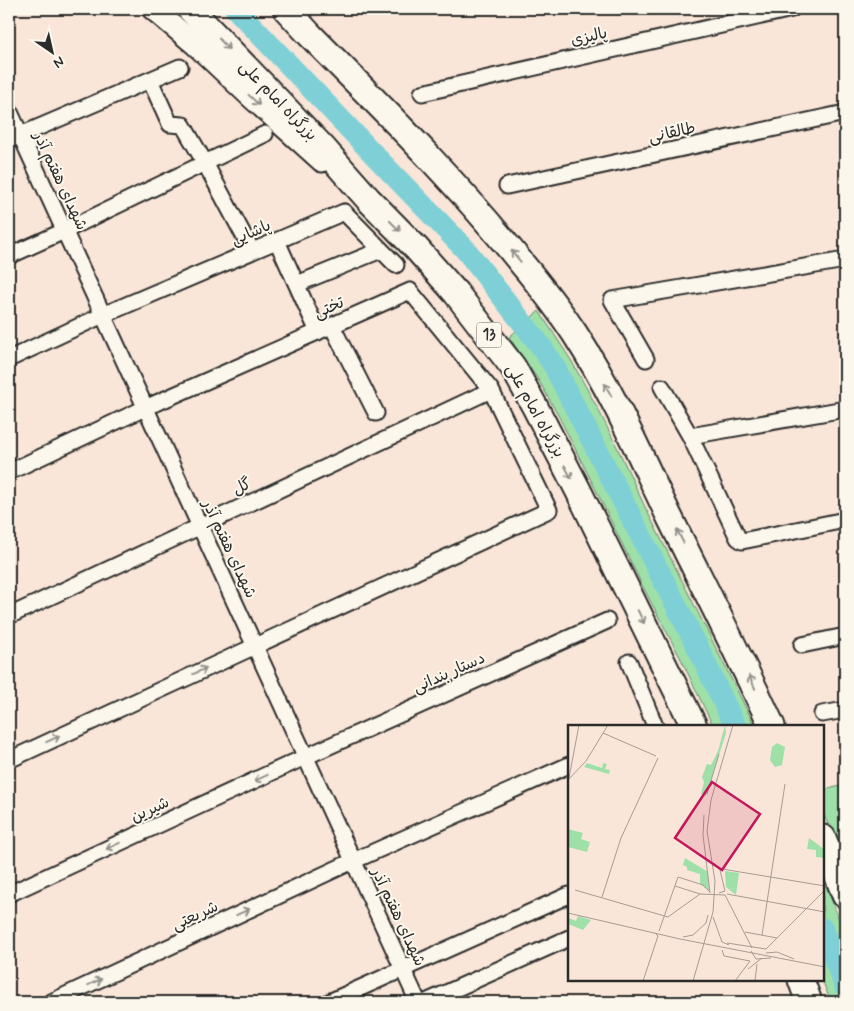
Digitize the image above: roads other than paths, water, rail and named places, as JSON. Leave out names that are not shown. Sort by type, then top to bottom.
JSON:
[{"type":"highway","name":"بزرگراه امام علی","points":[[190,9],[416,248],[456,293],[513,367],[578,490],[694,725]]},
{"type":"highway","points":[[286,9],[458,188],[504,240],[575,334],[634,441],[772,725]]},
{"type":"highway","points":[[824,841],[845,894]]},
{"type":"highway","points":[[793,981],[799,1002]]},
{"type":"highway","points":[[801,981],[809,1002]]},
{"type":"main road","points":[[154,9],[196,45],[305,146],[369,200]]},
{"type":"street","name":"پالیزی","points":[[422,93],[792,9]]},
{"type":"street","points":[[14,137],[180,67]]},
{"type":"street","points":[[150,80],[170,124],[182,125],[205,163],[252,251]]},
{"type":"street","name":"شهدای هفتم آذر","points":[[9,110],[14,137],[64,231],[418,1002]]},
{"type":"street","name":"طالقانی","points":[[507,186],[845,113]]},
{"type":"street","points":[[9,256],[265,134]]},
{"type":"street","name":"پاشایی","points":[[9,359],[103,316],[344,212],[396,265]]},
{"type":"street","points":[[277,241],[297,284],[376,413]]},
{"type":"street","points":[[297,284],[382,250]]},
{"type":"street","points":[[646,359],[612,300],[845,260]]},
{"type":"street","name":"تختی","points":[[9,472],[145,408],[410,291],[491,390]]},
{"type":"street","points":[[662,387],[690,436],[738,538],[742,541],[845,520]]},
{"type":"street","points":[[9,760],[549,510],[491,390]]},
{"type":"street","name":"گل","points":[[9,616],[491,390]]},
{"type":"street","points":[[690,436],[845,409]]},
{"type":"street","name":"دستار بندانی","points":[[305,757],[607,621]]},
{"type":"street","points":[[802,645],[845,636]]},
{"type":"street","points":[[629,662],[655,725]]},
{"type":"street","points":[[822,714],[845,710]]},
{"type":"street","name":"شیرین","points":[[9,894],[305,757]]},
{"type":"street","name":"شریعتی","points":[[51,1002],[353,861],[568,765]]},
{"type":"street","points":[[329,1002],[568,895]]},
{"type":"street","points":[[426,1002],[568,938]]},
{"type":"waterway","points":[[236,9],[465,249],[540,345],[554,366],[699,650],[735,725]]},
{"type":"waterway","points":[[824,932],[845,986]]}]
